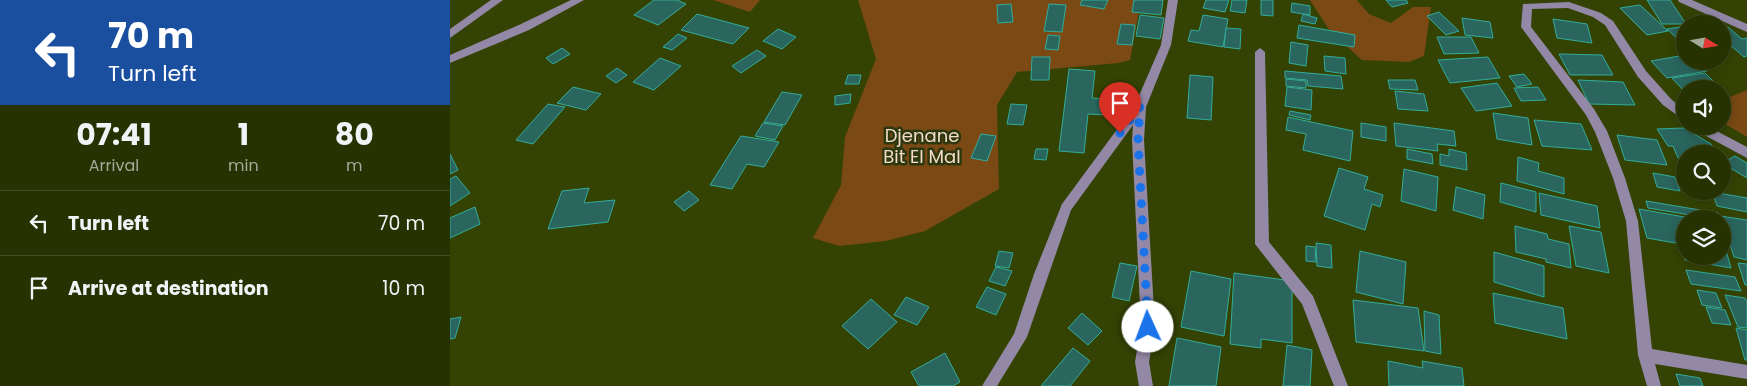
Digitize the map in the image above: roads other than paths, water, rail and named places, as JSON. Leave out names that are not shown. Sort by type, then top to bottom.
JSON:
[{"type":"street","points":[[450,34],[498,0]]},
{"type":"street","points":[[450,59],[525,27],[579,0]]},
{"type":"street","points":[[989,386],[1020,337],[1066,208],[1140,107],[1166,45],[1173,0]]},
{"type":"street","points":[[1682,0],[1747,28]]},
{"type":"street","points":[[1654,386],[1645,356],[1632,221],[1619,178],[1601,131],[1590,112],[1533,38],[1526,26],[1527,6],[1569,5],[1597,15],[1609,23],[1642,74],[1676,110]]},
{"type":"street","points":[[1260,52],[1262,244],[1308,300],[1341,386]]},
{"type":"street","points":[[1140,107],[1138,140],[1148,327],[1142,362],[1146,386]]},
{"type":"street","points":[[1714,135],[1747,153]]},
{"type":"street","points":[[1645,356],[1747,372]]},
{"type":"park label","name":"Djenane Bit El Mal","points":[[922,145]]}]
